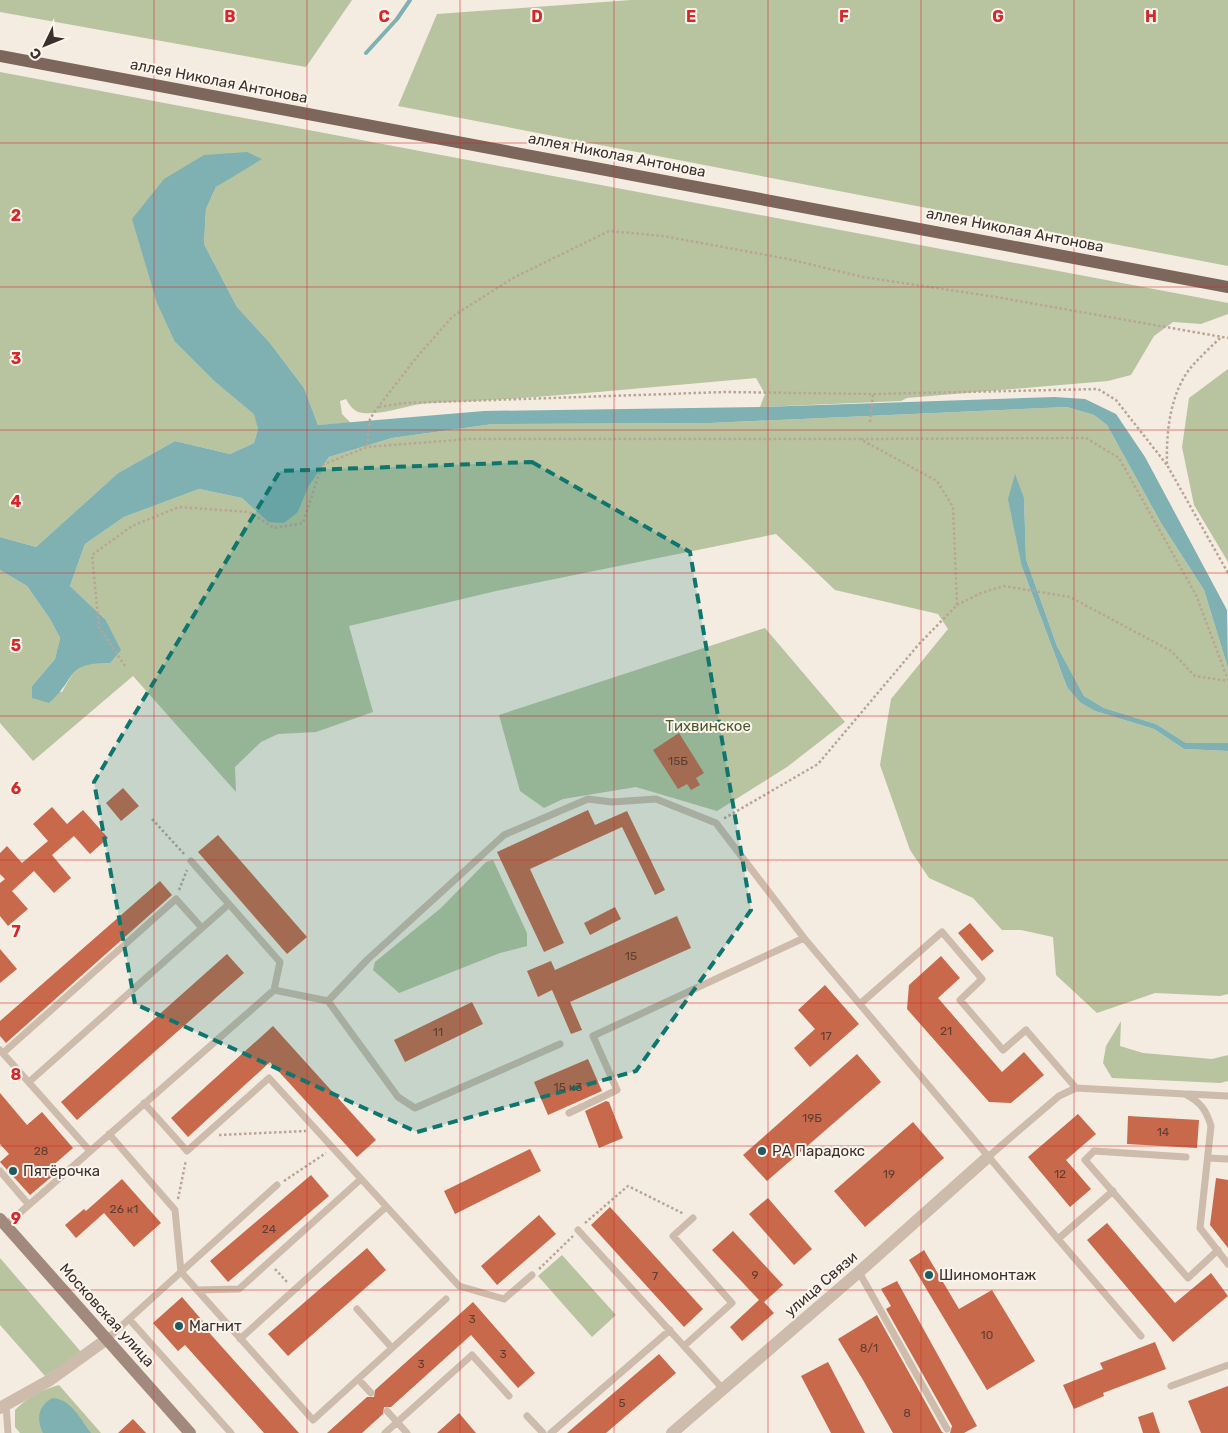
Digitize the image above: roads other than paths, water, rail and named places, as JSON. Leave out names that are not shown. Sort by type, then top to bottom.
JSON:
[{"type":"main road","name":"аллея Николая Антонова","points":[[0,56],[1228,287]]},
{"type":"main road","name":"Московская улица","points":[[3,1222],[190,1433]]},
{"type":"street","name":"улица Связи","points":[[672,1433],[859,1272],[988,1157]]},
{"type":"street","points":[[3,1407],[50,1380],[107,1339]]},
{"type":"lane","points":[[328,1000],[367,960],[504,834],[588,799],[612,802],[656,799],[716,823],[804,938],[1141,1336]]},
{"type":"lane","points":[[3,1222],[29,1205],[274,990],[280,962],[191,861]]},
{"type":"lane","points":[[90,1151],[1,1052],[176,899],[202,928]]},
{"type":"lane","points":[[29,1082],[229,904]]},
{"type":"lane","points":[[860,1004],[942,932],[982,979],[960,1000],[978,1021],[1003,1050],[1026,1030],[1076,1088]]},
{"type":"lane","points":[[570,1113],[617,1090],[593,1036],[804,938]]},
{"type":"lane","points":[[274,990],[328,1000],[398,1097],[415,1108],[560,1044]]},
{"type":"lane","points":[[144,1103],[187,1151],[269,1078],[457,1288],[504,1299],[532,1275]]},
{"type":"lane","points":[[988,1157],[1059,1096],[1076,1088],[1228,1096]]},
{"type":"lane","points":[[1185,1094],[1199,1101],[1207,1113],[1211,1126],[1200,1228],[1228,1264]]},
{"type":"lane","points":[[109,1134],[175,1210],[181,1272],[313,1420],[446,1299]]},
{"type":"lane","points":[[1186,1157],[1094,1151],[1085,1160],[1188,1278],[1218,1250]]},
{"type":"lane","points":[[1208,1158],[1228,1159]]},
{"type":"lane","points":[[0,1171],[29,1205]]},
{"type":"lane","points":[[196,1290],[239,1289],[361,1179]]},
{"type":"lane","points":[[107,1339],[277,1185]]},
{"type":"lane","points":[[1058,1239],[1113,1191]]},
{"type":"lane","points":[[240,1339],[386,1207]]},
{"type":"lane","points":[[684,1346],[732,1303],[674,1236],[693,1218]]},
{"type":"lane","points":[[578,1230],[723,1389]]},
{"type":"lane","points":[[859,1272],[947,1429]]},
{"type":"lane","points":[[357,1309],[392,1348]]},
{"type":"lane","points":[[130,1319],[231,1433]]},
{"type":"lane","points":[[551,1433],[670,1330]]},
{"type":"lane","points":[[385,1433],[472,1355],[509,1396]]},
{"type":"lane","points":[[1171,1386],[1228,1365]]},
{"type":"lane","points":[[358,1379],[371,1393]]},
{"type":"lane","points":[[3,1407],[8,1433]]},
{"type":"lane","points":[[387,1410],[407,1433]]},
{"type":"lane","points":[[527,1416],[543,1433]]},
{"type":"water","points":[[247,152],[262,159],[216,187],[206,209],[204,244],[237,307],[270,343],[304,388],[318,425],[484,411],[760,407],[1055,397],[1085,399],[1116,414],[1145,457],[1227,610],[1228,668],[1204,590],[1161,523],[1107,425],[1094,415],[1067,407],[710,423],[493,424],[392,438],[329,457],[309,486],[298,512],[284,523],[268,522],[242,498],[199,489],[124,517],[85,544],[70,586],[105,619],[121,650],[110,663],[95,664],[78,669],[49,703],[32,698],[32,686],[55,659],[60,638],[50,619],[27,586],[0,570],[0,537],[36,547],[118,473],[175,441],[230,454],[254,443],[258,429],[254,414],[214,381],[175,342],[157,303],[132,219],[164,179],[204,155]]},
{"type":"water","points":[[1015,474],[1024,498],[1026,559],[1057,646],[1084,696],[1104,708],[1156,724],[1186,743],[1228,743],[1228,751],[1184,749],[1154,729],[1095,711],[1080,702],[1067,687],[1022,567],[1008,499]]},
{"type":"water","points":[[53,1398],[70,1406],[91,1433],[43,1433],[39,1418],[41,1408]]},
{"type":"waterway","points":[[366,53],[397,19],[410,0]]},
{"type":"place","name":"РА Парадокс","points":[[762,1151]]},
{"type":"place","name":"Пятёрочка","points":[[13,1171]]},
{"type":"place","name":"Шиномонтаж","points":[[929,1275]]},
{"type":"place","name":"Магнит","points":[[179,1326]]},
{"type":"park label","name":"Тихвинское","points":[[708,726]]}]
